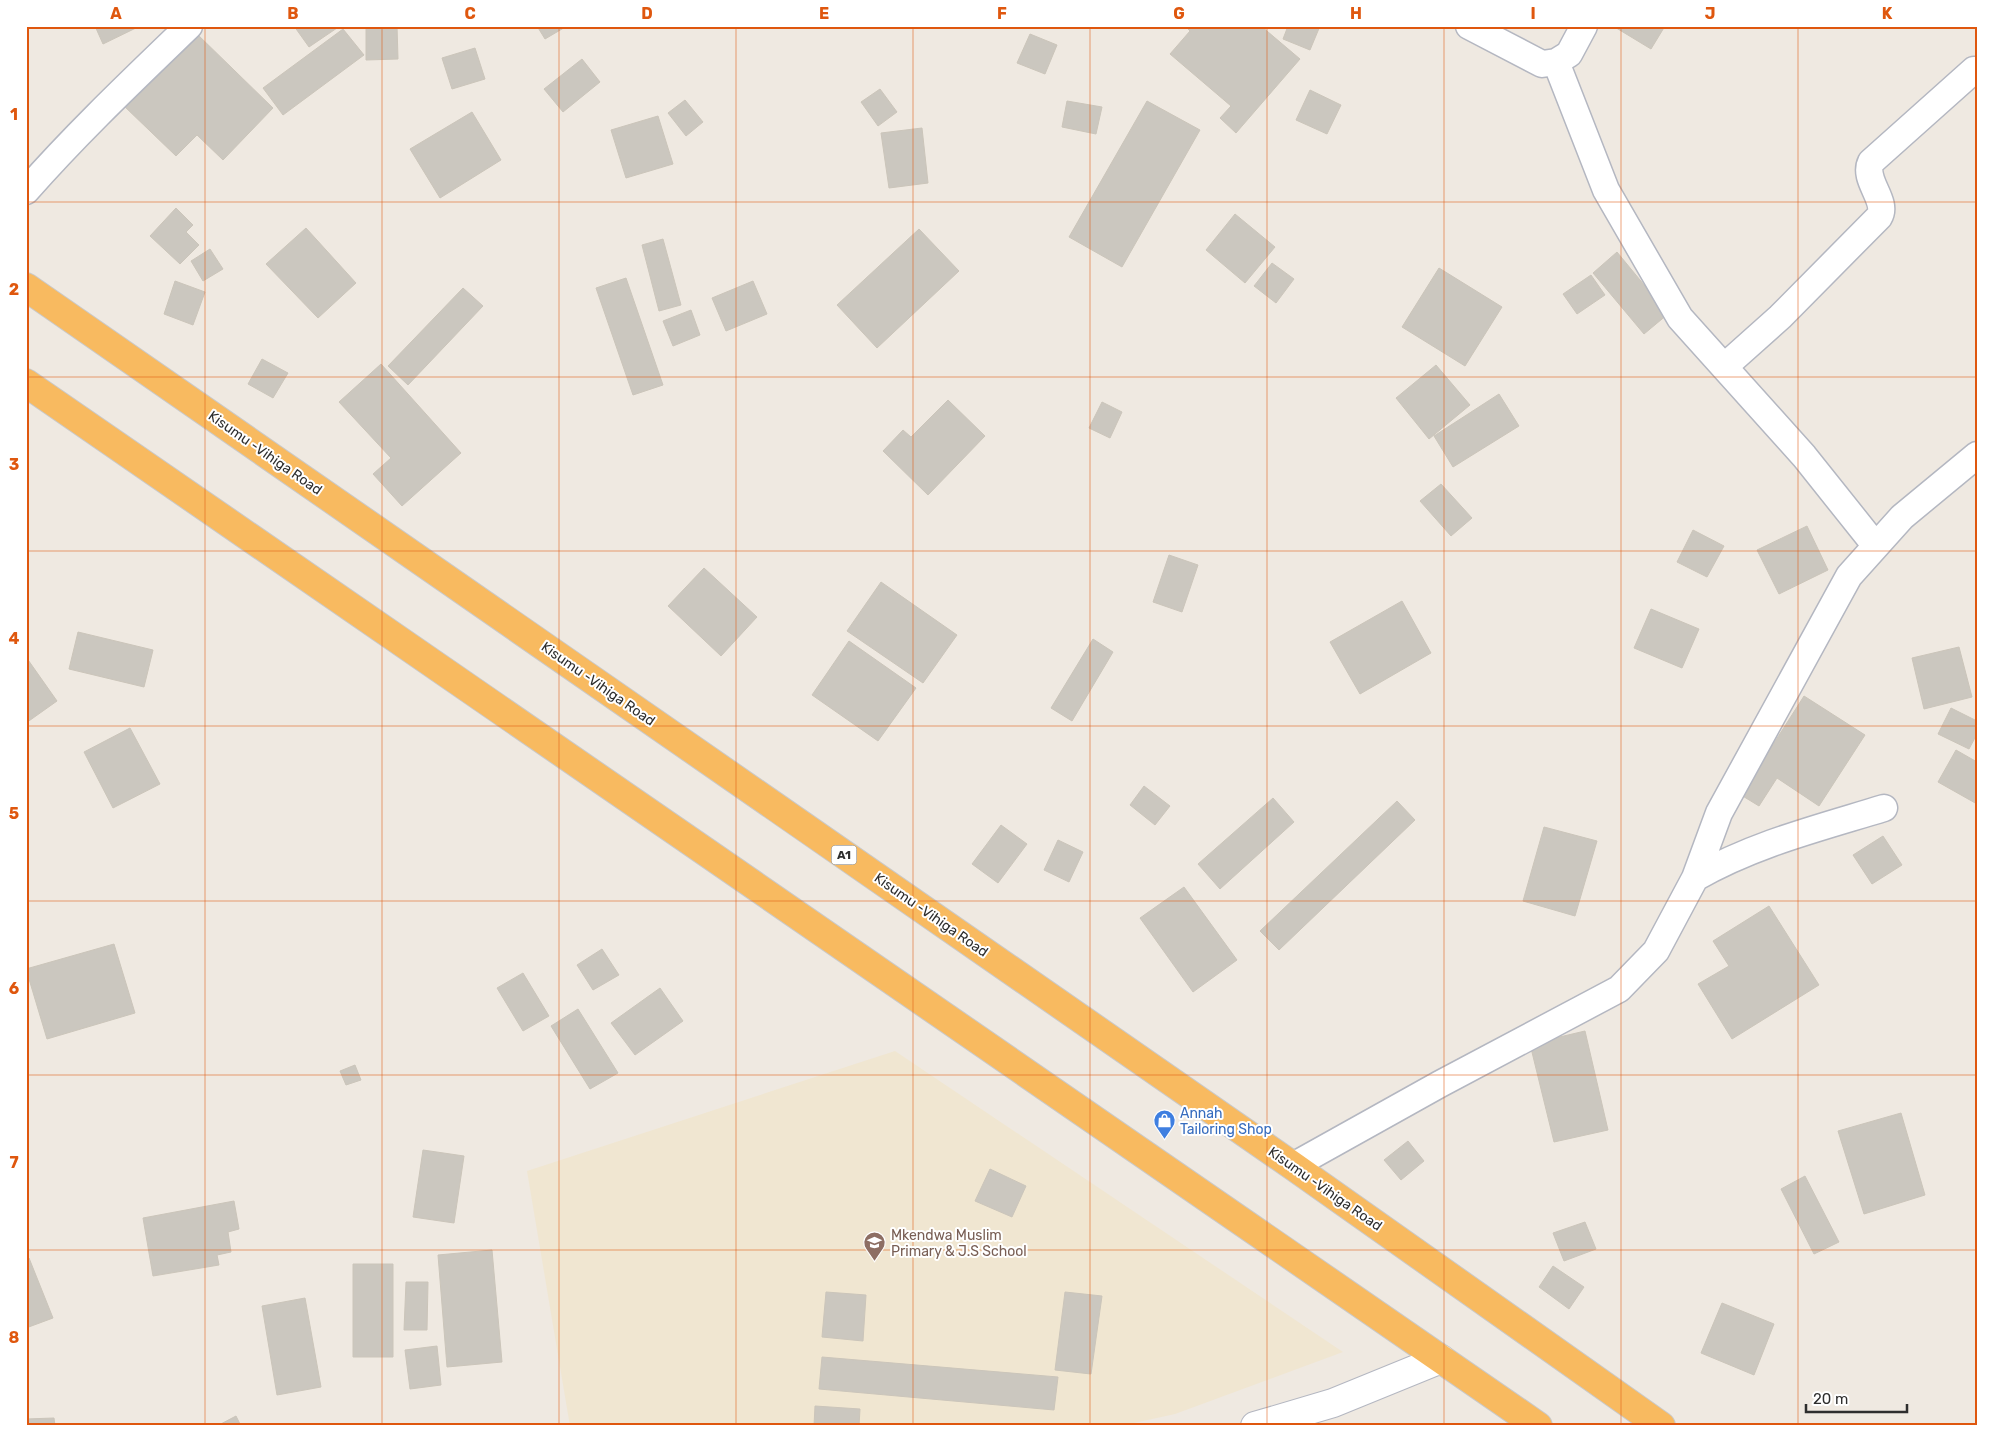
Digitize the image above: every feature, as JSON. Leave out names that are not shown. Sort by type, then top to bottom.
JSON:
[{"type":"highway","name":"Kisumu -Vihiga Road","points":[[26,287],[1293,1166],[1661,1426]]},
{"type":"highway","points":[[26,383],[1538,1426]]},
{"type":"street","points":[[26,191],[90,122],[189,26]]},
{"type":"street","points":[[1469,26],[1542,64],[1556,62],[1569,54],[1584,26]]},
{"type":"street","points":[[1556,62],[1606,190],[1680,318],[1804,456],[1875,545]]},
{"type":"street","points":[[1724,368],[1780,317],[1879,217],[1882,209],[1868,170],[1871,162],[1974,70]]},
{"type":"street","points":[[1293,1166],[1440,1084],[1619,989],[1656,951],[1694,878],[1719,813],[1849,576],[1902,516],[1977,455]]},
{"type":"street","points":[[1694,878],[1721,863],[1779,839],[1884,808]]},
{"type":"street","points":[[1255,1426],[1333,1403],[1441,1359]]},
{"type":"shaded area","name":"Mkendwa Muslim Primary & J.S School","points":[[895,1051],[1343,1352],[1175,1414],[1120,1426],[570,1426],[527,1171]]},
{"type":"building","points":[[95,26],[140,26],[103,44]]},
{"type":"building","points":[[294,26],[336,26],[337,28],[309,47]]},
{"type":"building","points":[[366,26],[397,26],[398,59],[366,60]]},
{"type":"building","points":[[537,26],[567,26],[545,39]]},
{"type":"building","points":[[1185,26],[1261,26],[1300,59],[1236,133],[1220,118],[1231,106],[1170,54],[1190,31]]},
{"type":"building","points":[[1288,26],[1320,26],[1310,50],[1283,39]]},
{"type":"building","points":[[1613,26],[1665,26],[1651,49]]},
{"type":"building","points":[[343,29],[364,55],[283,115],[263,88]]},
{"type":"building","points":[[196,33],[273,108],[223,160],[197,135],[176,156],[124,106]]},
{"type":"building","points":[[1030,34],[1057,45],[1045,74],[1017,63]]},
{"type":"building","points":[[475,48],[485,79],[452,89],[442,58]]},
{"type":"building","points":[[582,59],[600,82],[563,112],[544,89]]},
{"type":"building","points":[[880,89],[897,112],[878,126],[861,102]]},
{"type":"building","points":[[1310,90],[1341,105],[1327,134],[1296,120]]},
{"type":"building","points":[[685,100],[703,122],[686,136],[668,113]]},
{"type":"building","points":[[1067,101],[1102,107],[1096,134],[1062,127]]},
{"type":"building","points":[[1147,101],[1200,130],[1122,267],[1069,237]]},
{"type":"building","points":[[472,112],[501,160],[440,198],[410,149]]},
{"type":"building","points":[[658,116],[673,164],[626,178],[611,130]]},
{"type":"building","points":[[922,128],[928,183],[889,188],[881,133]]},
{"type":"building","points":[[176,208],[193,225],[186,232],[199,245],[180,264],[150,236]]},
{"type":"building","points":[[1235,214],[1275,247],[1245,283],[1206,250]]},
{"type":"building","points":[[306,228],[356,283],[318,318],[266,264]]},
{"type":"building","points":[[919,229],[959,271],[877,348],[837,305]]},
{"type":"building","points":[[663,239],[681,305],[659,311],[642,245]]},
{"type":"building","points":[[210,249],[223,269],[203,281],[191,261]]},
{"type":"building","points":[[1617,252],[1668,314],[1644,334],[1593,273]]},
{"type":"building","points":[[1272,263],[1294,279],[1276,303],[1254,286]]},
{"type":"building","points":[[1439,268],[1502,307],[1465,366],[1402,327]]},
{"type":"building","points":[[1591,275],[1605,295],[1577,314],[1563,294]]},
{"type":"building","points":[[626,278],[663,385],[633,395],[596,288]]},
{"type":"building","points":[[175,281],[205,292],[193,325],[164,314]]},
{"type":"building","points":[[753,281],[767,314],[726,331],[712,298]]},
{"type":"building","points":[[463,288],[483,306],[408,385],[388,366]]},
{"type":"building","points":[[691,310],[700,335],[673,346],[663,321]]},
{"type":"building","points":[[262,359],[288,373],[273,398],[248,384]]},
{"type":"building","points":[[381,364],[461,453],[402,506],[373,474],[391,458],[339,402]]},
{"type":"building","points":[[1436,365],[1470,405],[1429,439],[1396,398]]},
{"type":"building","points":[[1499,394],[1519,426],[1453,467],[1434,436]]},
{"type":"building","points":[[948,400],[985,436],[928,495],[883,451],[903,430],[911,437]]},
{"type":"building","points":[[1102,402],[1122,412],[1110,438],[1089,428]]},
{"type":"building","points":[[1441,484],[1472,518],[1451,536],[1420,501]]},
{"type":"building","points":[[1807,526],[1828,570],[1779,594],[1757,550]]},
{"type":"building","points":[[1693,530],[1724,546],[1707,577],[1677,562]]},
{"type":"building","points":[[1169,555],[1198,565],[1182,612],[1153,602]]},
{"type":"building","points":[[704,568],[757,617],[721,656],[668,606]]},
{"type":"building","points":[[881,582],[957,635],[923,683],[847,631]]},
{"type":"building","points":[[1402,601],[1431,653],[1360,694],[1330,642]]},
{"type":"building","points":[[1651,609],[1699,629],[1682,668],[1634,648]]},
{"type":"building","points":[[78,632],[153,650],[144,687],[69,669]]},
{"type":"building","points":[[1093,639],[1113,652],[1072,721],[1051,708]]},
{"type":"building","points":[[849,641],[916,688],[878,741],[812,695]]},
{"type":"building","points":[[1959,647],[1972,697],[1924,709],[1912,658]]},
{"type":"building","points":[[26,657],[57,701],[26,723]]},
{"type":"building","points":[[1804,696],[1865,735],[1819,806],[1777,778],[1759,806],[1741,795]]},
{"type":"building","points":[[1951,708],[1977,721],[1977,734],[1969,749],[1938,734]]},
{"type":"building","points":[[130,728],[160,784],[113,808],[84,752]]},
{"type":"building","points":[[1956,750],[1977,762],[1977,804],[1938,782]]},
{"type":"building","points":[[1144,786],[1170,806],[1155,825],[1130,805]]},
{"type":"building","points":[[1273,798],[1294,822],[1220,889],[1198,864]]},
{"type":"building","points":[[1397,801],[1415,820],[1279,950],[1260,931]]},
{"type":"building","points":[[1001,825],[1027,844],[998,883],[972,864]]},
{"type":"building","points":[[1544,827],[1597,841],[1575,916],[1523,901]]},
{"type":"building","points":[[1883,836],[1902,865],[1872,884],[1853,855]]},
{"type":"building","points":[[1058,840],[1083,852],[1069,882],[1044,870]]},
{"type":"building","points":[[1184,887],[1237,960],[1193,992],[1140,918]]},
{"type":"building","points":[[1769,906],[1819,985],[1732,1039],[1698,984],[1729,966],[1713,941]]},
{"type":"building","points":[[114,944],[135,1013],[47,1039],[26,969]]},
{"type":"building","points":[[602,949],[619,975],[593,990],[577,965]]},
{"type":"building","points":[[523,973],[549,1016],[523,1031],[497,988]]},
{"type":"building","points":[[660,988],[683,1021],[635,1055],[611,1023]]},
{"type":"building","points":[[578,1009],[618,1073],[590,1089],[551,1026]]},
{"type":"building","points":[[1585,1031],[1608,1130],[1554,1142],[1530,1044]]},
{"type":"building","points":[[355,1065],[361,1080],[346,1085],[340,1071]]},
{"type":"building","points":[[1901,1113],[1925,1195],[1864,1214],[1838,1131]]},
{"type":"building","points":[[1408,1141],[1424,1161],[1401,1180],[1384,1160]]},
{"type":"building","points":[[423,1150],[464,1156],[454,1223],[413,1217]]},
{"type":"building","points":[[990,1169],[1026,1186],[1012,1217],[975,1201]]},
{"type":"building","points":[[1805,1176],[1839,1242],[1814,1254],[1781,1189]]},
{"type":"building","points":[[234,1201],[239,1229],[228,1232],[231,1252],[217,1255],[219,1265],[153,1276],[143,1218]]},
{"type":"building","points":[[1585,1222],[1596,1249],[1564,1261],[1553,1233]]},
{"type":"building","points":[[492,1250],[502,1362],[447,1367],[438,1255]]},
{"type":"building","points":[[29,1258],[53,1318],[26,1328],[26,1259]]},
{"type":"building","points":[[353,1264],[393,1264],[393,1357],[353,1357]]},
{"type":"building","points":[[1553,1266],[1584,1287],[1569,1309],[1539,1287]]},
{"type":"building","points":[[406,1282],[428,1282],[427,1330],[404,1330]]},
{"type":"building","points":[[826,1292],[866,1295],[863,1341],[822,1337]]},
{"type":"building","points":[[1065,1292],[1102,1296],[1091,1374],[1055,1370]]},
{"type":"building","points":[[305,1298],[321,1387],[277,1395],[262,1306]]},
{"type":"building","points":[[1722,1303],[1774,1324],[1754,1375],[1701,1353]]},
{"type":"building","points":[[437,1346],[441,1385],[410,1389],[405,1350]]},
{"type":"building","points":[[822,1357],[1058,1377],[1054,1410],[819,1389]]},
{"type":"building","points":[[815,1406],[860,1409],[859,1426],[814,1426]]},
{"type":"building","points":[[236,1416],[241,1426],[217,1426]]},
{"type":"building","points":[[54,1418],[55,1426],[26,1426],[26,1419]]},
{"type":"place","name":"Annah Tailoring Shop","points":[[1164,1140]]},
{"type":"place","name":"Mkendwa Muslim Primary & J.S School","points":[[875,1262]]}]
